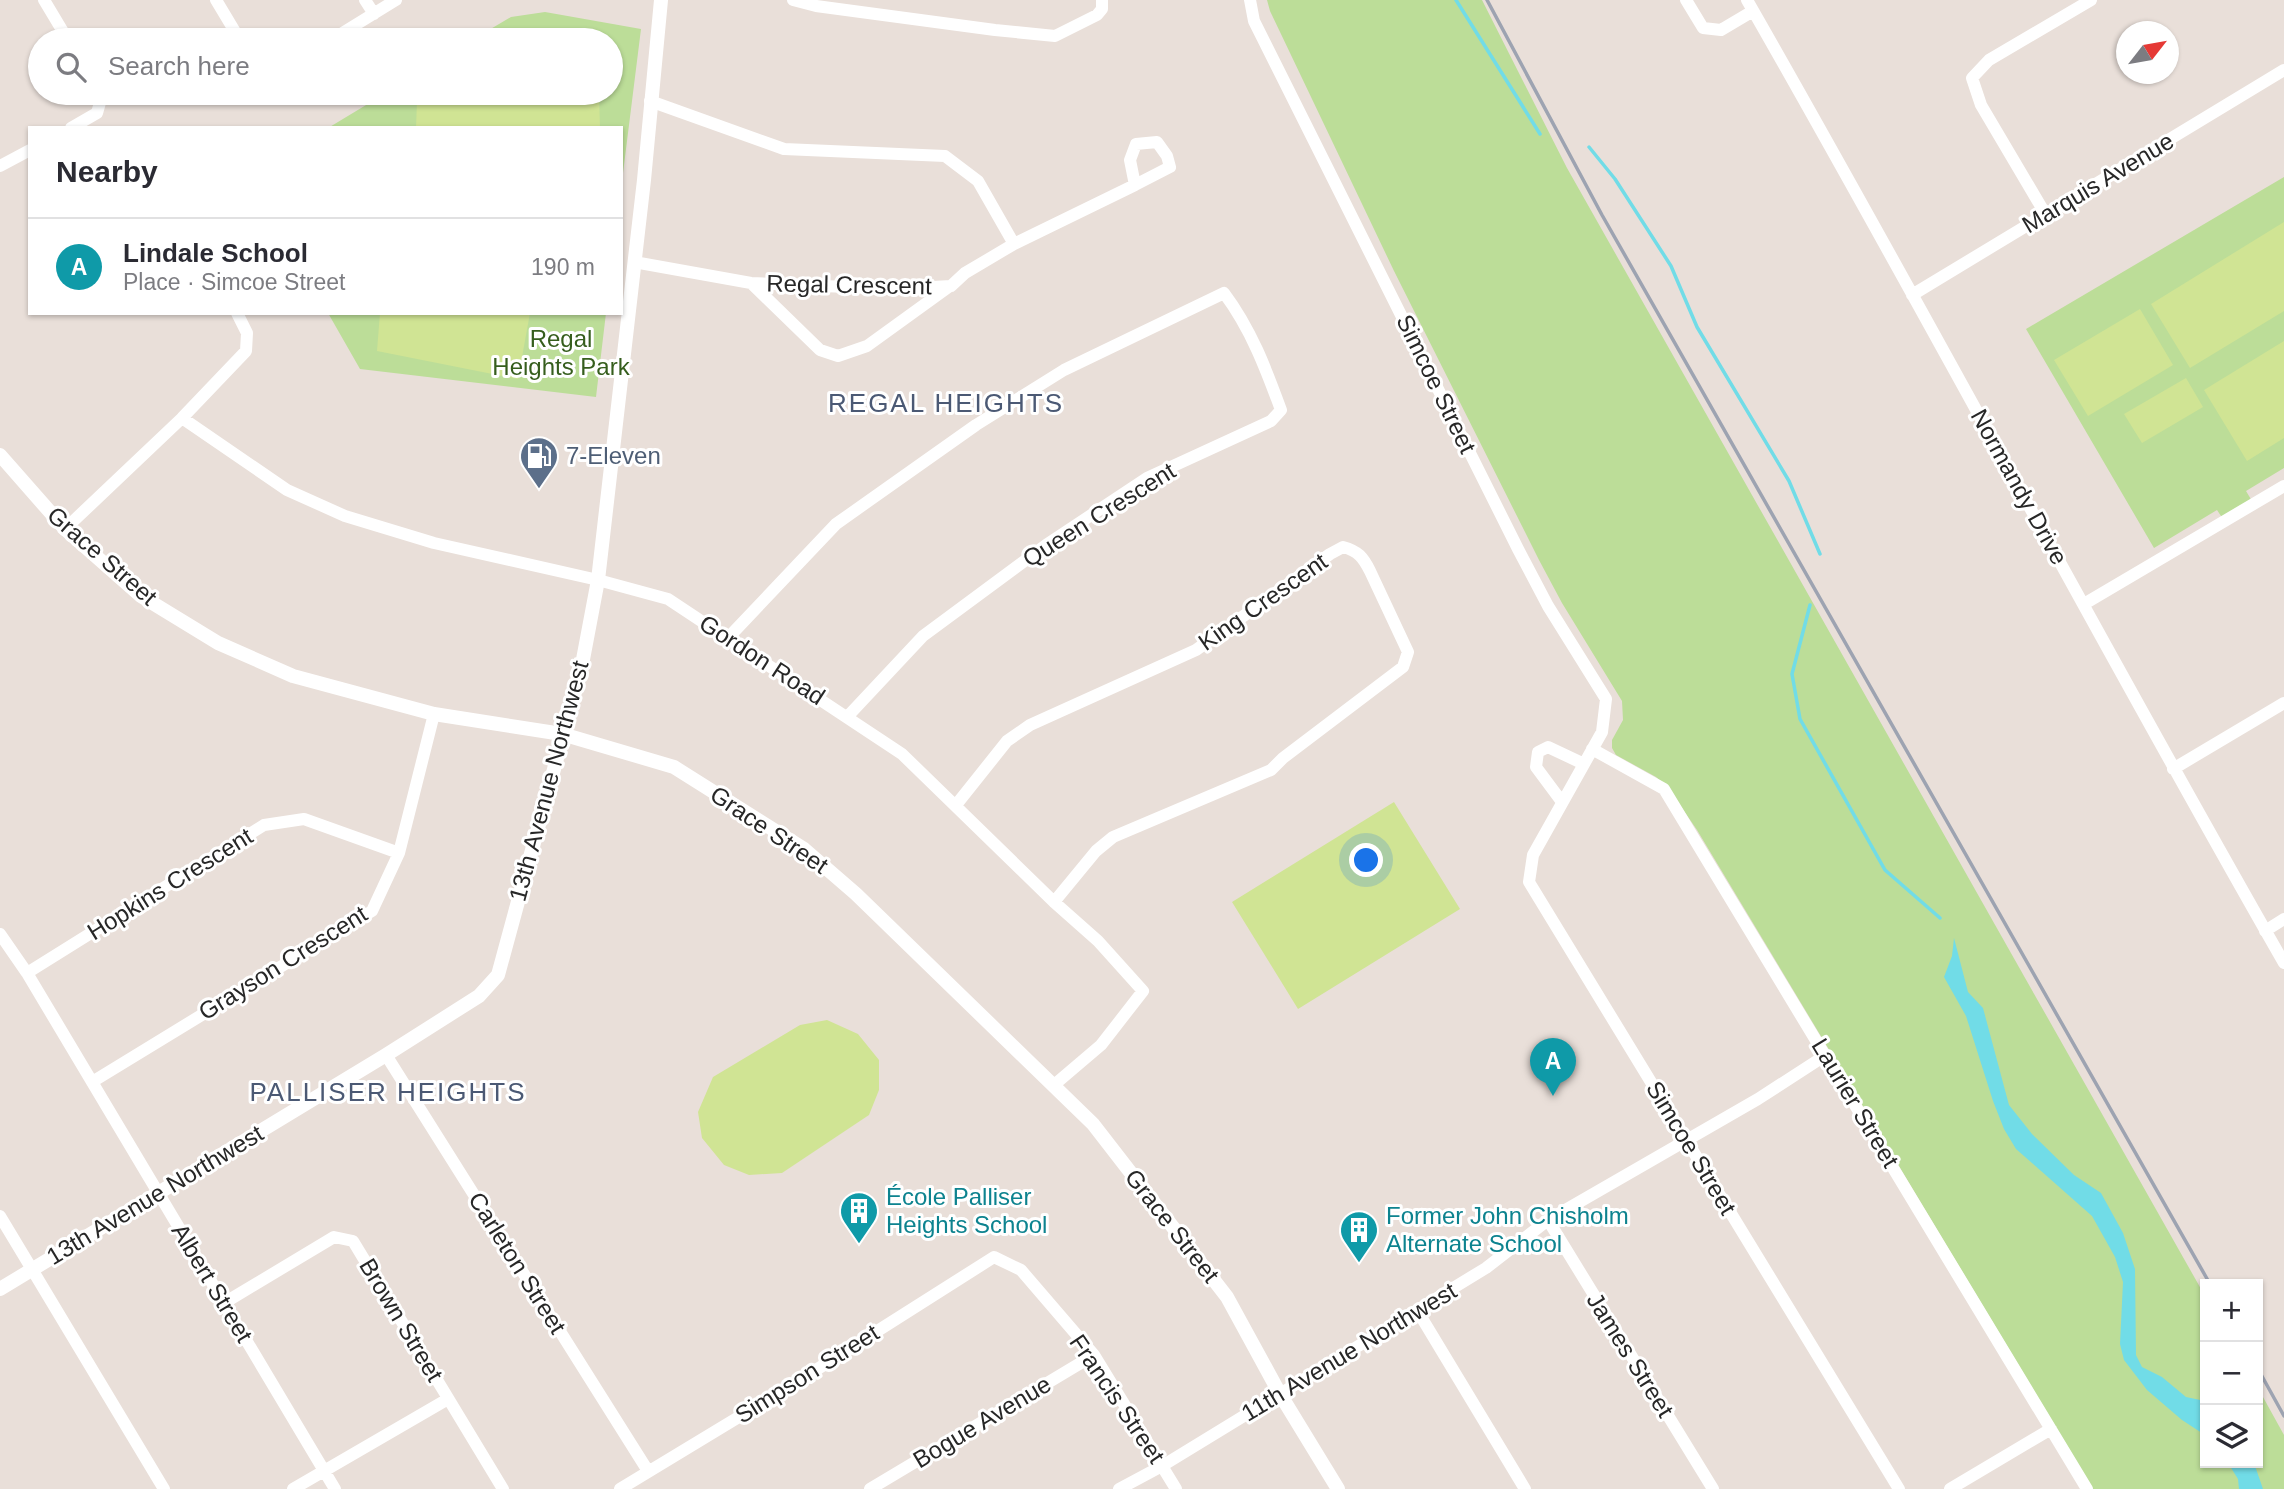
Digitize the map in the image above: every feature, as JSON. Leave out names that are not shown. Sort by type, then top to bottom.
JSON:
[{"type":"street","points":[[44,0],[61,28]]},
{"type":"street","points":[[216,0],[233,28]]},
{"type":"street","points":[[365,0],[374,14]]},
{"type":"street","points":[[351,28],[396,0]]},
{"type":"street","name":"13th Avenue Northwest","points":[[0,1289],[386,1055],[479,996],[498,975],[580,670],[598,580],[661,0]]},
{"type":"street","points":[[793,0],[830,8],[1055,36],[1097,15],[1102,9],[1102,0]]},
{"type":"street","name":"Simcoe Street","points":[[1250,0],[1254,21],[1518,549],[1548,606],[1605,699],[1602,732],[1533,855],[1529,882],[1899,1489]]},
{"type":"street","name":"Normandy Drive","points":[[1686,0],[1703,28],[1721,30],[1750,6],[2084,604],[2173,769],[2284,963]]},
{"type":"street","points":[[2046,215],[1981,104],[1972,78],[1989,60],[2091,0]]},
{"type":"street","name":"Marquis Avenue","points":[[1912,295],[2284,70]]},
{"type":"street","points":[[650,100],[784,149],[945,156],[978,181],[1014,244]]},
{"type":"street","points":[[74,126],[97,113],[99,105]]},
{"type":"street","points":[[0,166],[28,151]]},
{"type":"street","name":"Regal Crescent","points":[[634,261],[751,283],[896,289],[951,285],[964,273],[1014,244],[1135,185]]},
{"type":"street","points":[[751,283],[820,350],[838,356],[867,346],[951,285]]},
{"type":"street","name":"Queen Crescent","points":[[727,639],[836,524],[976,425],[1064,370],[1224,293],[1239,312],[1258,349],[1281,410],[1271,421],[1147,478],[1016,566],[923,636],[848,716]]},
{"type":"street","points":[[65,529],[182,418],[246,351],[247,333],[238,315]]},
{"type":"street","name":"Gordon Road","points":[[182,418],[287,489],[345,516],[434,543],[598,580],[668,599],[902,754],[1054,902],[1098,941],[1143,991],[1101,1045],[1054,1085]]},
{"type":"street","name":"Grace Street","points":[[0,455],[65,529],[141,596],[218,643],[293,676],[435,714],[562,734],[674,767],[804,849],[856,894],[1093,1124],[1227,1297],[1280,1394],[1338,1489]]},
{"type":"street","points":[[2084,604],[2284,486]]},
{"type":"street","name":"King Crescent","points":[[956,805],[1007,741],[1030,725],[1196,650],[1330,555],[1343,547],[1355,550],[1370,571],[1408,652],[1403,667],[1271,770],[1103,844],[1054,902]]},
{"type":"street","points":[[2173,769],[2284,703]]},
{"type":"street","name":"Grayson Crescent","points":[[92,1082],[372,911],[398,853],[435,714]]},
{"type":"street","points":[[1563,802],[1536,767],[1538,752],[1548,747],[1584,764]]},
{"type":"street","name":"Laurier Street","points":[[1592,749],[1664,789],[2087,1489]]},
{"type":"street","name":"Hopkins Crescent","points":[[27,973],[264,825],[304,819],[398,853]]},
{"type":"street","points":[[2265,931],[2284,919]]},
{"type":"street","name":"Albert Street","points":[[0,934],[27,973],[335,1489]]},
{"type":"street","name":"Carleton Street","points":[[386,1055],[648,1471]]},
{"type":"street","name":"11th Avenue Northwest","points":[[1119,1489],[1162,1466],[1486,1268],[1548,1220],[1758,1099],[1826,1055]]},
{"type":"street","points":[[0,1216],[164,1489]]},
{"type":"street","name":"James Street","points":[[1548,1220],[1713,1489]]},
{"type":"street","name":"Brown Street","points":[[224,1303],[334,1237],[353,1241],[503,1489]]},
{"type":"street","name":"Simpson Street","points":[[620,1489],[808,1375],[994,1257]]},
{"type":"street","name":"Francis Street","points":[[994,1257],[1021,1270],[1094,1355],[1176,1489]]},
{"type":"street","points":[[1417,1310],[1525,1489]]},
{"type":"street","name":"Bogue Avenue","points":[[870,1489],[1094,1355]]},
{"type":"street","points":[[293,1489],[448,1399]]},
{"type":"street","points":[[1950,1489],[2051,1429]]},
{"type":"green space","points":[[1267,0],[1482,0],[1567,168],[2200,1287],[2200,1468],[2263,1468],[2263,1397],[2284,1435],[2284,1489],[2093,1489],[1697,830],[1669,789],[1656,777],[1616,755],[1612,748],[1612,740],[1623,720],[1622,701],[1539,560],[1394,271]]},
{"type":"green space","points":[[545,12],[641,29],[623,173],[623,126],[331,126],[366,105],[623,105],[623,28],[492,28],[511,17]]},
{"type":"green space","points":[[417,105],[599,105],[600,126],[416,126]]},
{"type":"green space","points":[[2284,177],[2284,468],[2246,491],[2252,501],[2223,519],[2217,510],[2154,548],[2026,329]]},
{"type":"green space","points":[[2284,222],[2284,311],[2190,368],[2151,304]]},
{"type":"green space","points":[[2140,309],[2173,365],[2088,416],[2054,360]]},
{"type":"green space","name":"Regal Heights Park","points":[[329,315],[606,315],[596,397],[360,369]]},
{"type":"green space","points":[[380,315],[530,315],[518,379],[377,351]]},
{"type":"green space","points":[[2284,341],[2284,438],[2247,461],[2204,390]]},
{"type":"green space","points":[[2186,378],[2203,407],[2142,443],[2124,414]]},
{"type":"green space","points":[[1394,802],[1460,909],[1298,1009],[1232,902]]},
{"type":"green space","points":[[827,1020],[858,1034],[879,1060],[879,1090],[869,1115],[782,1173],[749,1175],[724,1165],[702,1138],[698,1112],[713,1077],[800,1025]]},
{"type":"water","points":[[1954,938],[1968,992],[1983,1008],[2009,1105],[2032,1134],[2074,1175],[2101,1193],[2123,1233],[2135,1269],[2136,1355],[2142,1367],[2162,1377],[2186,1397],[2200,1400],[2200,1432],[2147,1390],[2124,1360],[2120,1344],[2123,1282],[2115,1257],[2092,1216],[2016,1149],[2004,1129],[1966,1016],[1944,977],[1952,956]]},
{"type":"water","points":[[2231,1468],[2256,1468],[2263,1489],[2239,1489],[2238,1479]]},
{"type":"waterway","points":[[1456,0],[1540,134]]},
{"type":"waterway","points":[[1589,147],[1615,179],[1671,266],[1697,327],[1789,481],[1820,554]]},
{"type":"waterway","points":[[1810,605],[1792,674],[1800,719],[1885,870],[1940,918]]},
{"type":"railway","points":[[1487,0],[1602,215],[2207,1279]]},
{"type":"railway","points":[[2263,1378],[2284,1416]]},
{"type":"place","name":"7-Eleven","points":[[539,490]]},
{"type":"place","name":"Lindale School","points":[[1553,1096]]},
{"type":"place","name":"École Palliser Heights School","points":[[859,1245]]},
{"type":"place","name":"Former John Chisholm Alternate School","points":[[1359,1264]]},
{"type":"district","name":"REGAL HEIGHTS","points":[[946,403]]},
{"type":"district","name":"PALLISER HEIGHTS","points":[[388,1092]]}]
